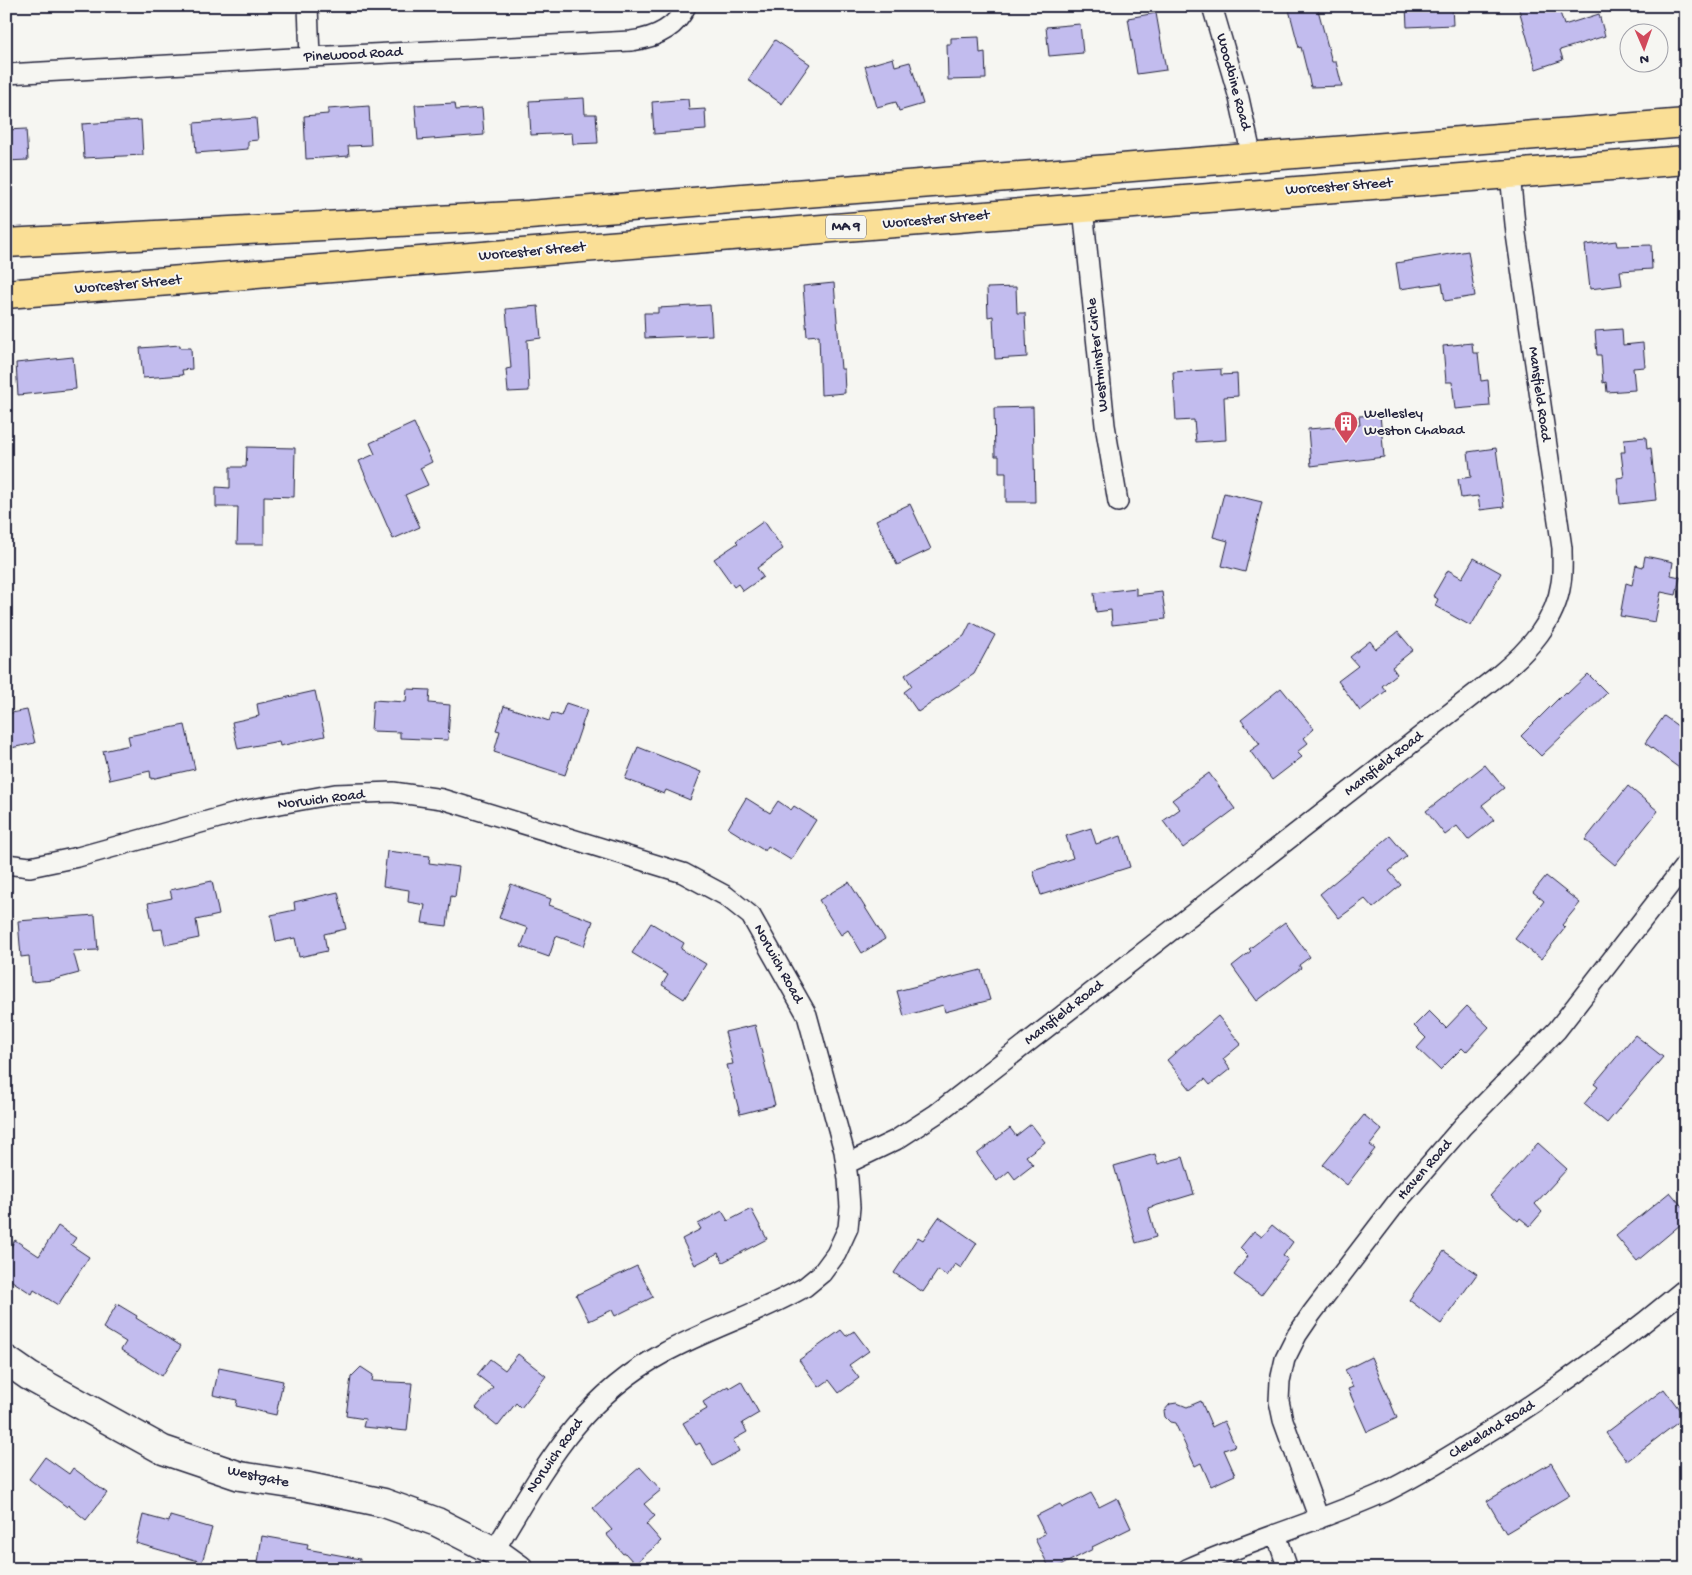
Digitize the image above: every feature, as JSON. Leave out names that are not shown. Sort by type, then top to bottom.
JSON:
[{"type":"highway","points":[[6,243],[484,218],[1686,123]]},
{"type":"highway","name":"Worcester Street","points":[[6,294],[1686,160]]},
{"type":"street","points":[[308,6],[310,57]]},
{"type":"street","name":"Pinewood Road","points":[[6,74],[631,41],[650,37],[668,29],[682,14],[686,6]]},
{"type":"street","name":"Woodbine Road","points":[[1212,6],[1239,98],[1252,158]]},
{"type":"street","name":"Mansfield Road","points":[[846,1164],[896,1140],[936,1114],[1499,674],[1537,638],[1550,617],[1558,596],[1562,574],[1562,548],[1517,241],[1510,174]]},
{"type":"street","name":"Westminster Circle","points":[[1083,208],[1105,425],[1118,502]]},
{"type":"street","name":"Norwich Road","points":[[6,864],[30,867],[78,857],[247,810],[335,794],[393,792],[442,799],[682,873],[726,896],[751,916],[807,1016],[837,1123],[846,1164],[850,1207],[848,1228],[836,1254],[822,1272],[805,1288],[662,1354],[637,1369],[593,1405],[565,1437],[494,1551]]},
{"type":"street","name":"Haven Road","points":[[1319,1518],[1283,1420],[1279,1401],[1280,1381],[1285,1359],[1297,1335],[1312,1312],[1397,1202],[1458,1132],[1557,1030],[1686,864]]},
{"type":"street","name":"Cleveland Road","points":[[1188,1569],[1369,1499],[1404,1483],[1518,1415],[1610,1350],[1686,1288]]},
{"type":"street","name":"Westgate","points":[[6,1360],[29,1376],[163,1450],[240,1476],[304,1486],[384,1504],[437,1522],[494,1551],[519,1569]]},
{"type":"street","points":[[1276,1534],[1288,1569]]},
{"type":"building","points":[[1288,6],[1317,6],[1332,62],[1336,62],[1342,86],[1311,87]]},
{"type":"building","points":[[1406,6],[1452,6],[1453,25],[1407,27]]},
{"type":"building","points":[[1518,6],[1558,6],[1564,25],[1599,14],[1605,36],[1560,50],[1563,60],[1536,69]]},
{"type":"building","points":[[1156,13],[1166,70],[1137,74],[1128,18]]},
{"type":"building","points":[[1080,24],[1083,53],[1049,56],[1046,27]]},
{"type":"building","points":[[979,37],[980,53],[985,52],[986,79],[948,80],[947,44],[951,44],[951,38]]},
{"type":"building","points":[[775,40],[810,64],[782,104],[748,80]]},
{"type":"building","points":[[893,58],[895,66],[910,62],[923,104],[899,111],[896,102],[877,107],[865,66]]},
{"type":"building","points":[[584,98],[585,114],[596,114],[598,143],[573,144],[572,133],[531,135],[529,101]]},
{"type":"building","points":[[688,99],[689,110],[705,109],[706,130],[654,134],[652,102]]},
{"type":"building","points":[[455,103],[456,110],[482,108],[484,135],[418,140],[415,105]]},
{"type":"building","points":[[369,106],[371,145],[348,146],[349,156],[306,159],[304,116],[328,114],[328,109]]},
{"type":"building","points":[[256,118],[258,140],[248,141],[248,149],[196,153],[194,123]]},
{"type":"building","points":[[141,120],[143,155],[84,158],[82,124]]},
{"type":"building","points":[[26,129],[28,160],[6,161],[6,130]]},
{"type":"building","points":[[1616,241],[1617,246],[1651,245],[1652,269],[1620,271],[1622,285],[1590,289],[1585,245]]},
{"type":"building","points":[[1468,251],[1475,296],[1445,301],[1442,283],[1400,289],[1396,263]]},
{"type":"building","points":[[834,283],[841,369],[844,369],[845,393],[821,395],[819,335],[807,336],[803,286]]},
{"type":"building","points":[[1016,287],[1017,313],[1025,313],[1027,357],[995,359],[993,316],[988,317],[987,288]]},
{"type":"building","points":[[710,305],[712,335],[645,338],[644,313],[658,313],[658,308]]},
{"type":"building","points":[[538,306],[541,338],[527,340],[529,391],[508,392],[506,369],[511,368],[506,309]]},
{"type":"building","points":[[1622,329],[1623,345],[1643,343],[1645,367],[1633,368],[1635,390],[1607,392],[1606,382],[1603,383],[1601,355],[1597,355],[1595,331]]},
{"type":"building","points":[[1472,343],[1473,353],[1478,353],[1481,381],[1488,380],[1490,406],[1455,409],[1452,382],[1446,382],[1443,346]]},
{"type":"building","points":[[180,345],[180,348],[191,348],[192,369],[182,370],[183,375],[143,378],[140,348]]},
{"type":"building","points":[[73,357],[76,389],[18,395],[16,363]]},
{"type":"building","points":[[1221,369],[1221,375],[1237,374],[1238,396],[1224,397],[1226,440],[1196,442],[1194,420],[1176,421],[1173,372]]},
{"type":"building","points":[[1033,407],[1035,502],[1006,502],[1006,473],[999,473],[999,456],[995,456],[994,408]]},
{"type":"building","name":"Wellesley Weston Chabad","points":[[1380,415],[1384,457],[1311,466],[1308,429],[1360,425],[1359,416]]},
{"type":"building","points":[[414,423],[432,462],[420,468],[428,485],[405,495],[420,527],[393,539],[359,461],[375,454],[370,443]]},
{"type":"building","points":[[1646,437],[1647,449],[1651,448],[1656,500],[1620,504],[1617,478],[1624,477],[1621,452],[1625,452],[1624,439]]},
{"type":"building","points":[[247,447],[295,448],[294,497],[264,496],[264,544],[237,544],[238,507],[216,507],[216,487],[230,488],[230,467],[246,467]]},
{"type":"building","points":[[1496,448],[1504,507],[1480,510],[1478,496],[1461,498],[1458,479],[1471,477],[1468,452]]},
{"type":"building","points":[[1224,493],[1262,502],[1245,572],[1222,566],[1228,541],[1213,537]]},
{"type":"building","points":[[910,504],[931,549],[897,565],[876,520]]},
{"type":"building","points":[[764,521],[783,549],[757,568],[763,577],[743,591],[738,584],[734,587],[714,559],[738,543],[736,541]]},
{"type":"building","points":[[1645,556],[1673,562],[1671,575],[1680,577],[1676,595],[1661,592],[1655,622],[1620,616],[1626,583],[1632,585],[1636,565],[1643,567]]},
{"type":"building","points":[[1474,558],[1501,573],[1471,626],[1435,606],[1438,599],[1433,596],[1448,570],[1462,578]]},
{"type":"building","points":[[1136,588],[1136,595],[1162,592],[1166,619],[1112,625],[1111,610],[1096,612],[1094,593]]},
{"type":"building","points":[[971,622],[995,635],[974,674],[918,712],[904,692],[912,686],[905,675],[964,636]]},
{"type":"building","points":[[1398,632],[1413,650],[1392,667],[1397,674],[1382,686],[1386,691],[1360,711],[1338,681],[1358,666],[1350,657],[1370,641],[1376,649]]},
{"type":"building","points":[[1588,674],[1607,693],[1541,756],[1521,736],[1565,692],[1567,694]]},
{"type":"building","points":[[1281,688],[1314,729],[1304,738],[1308,743],[1297,752],[1302,757],[1272,780],[1250,751],[1260,744],[1241,720]]},
{"type":"building","points":[[407,689],[430,690],[429,703],[450,705],[448,740],[400,738],[400,732],[371,731],[373,700],[406,702]]},
{"type":"building","points":[[315,691],[325,736],[280,746],[279,741],[238,749],[232,722],[259,716],[257,704]]},
{"type":"building","points":[[566,703],[587,710],[565,775],[494,752],[500,731],[496,730],[504,706],[549,721],[552,713],[561,716]]},
{"type":"building","points":[[27,710],[35,743],[6,749],[6,714]]},
{"type":"building","points":[[1664,716],[1686,732],[1686,773],[1645,743]]},
{"type":"building","points":[[185,725],[195,769],[151,779],[150,771],[110,780],[103,751],[130,745],[128,736]]},
{"type":"building","points":[[638,747],[701,772],[690,800],[666,790],[664,794],[625,779]]},
{"type":"building","points":[[1485,765],[1504,788],[1482,805],[1494,820],[1468,840],[1457,826],[1445,835],[1426,811]]},
{"type":"building","points":[[1209,773],[1235,809],[1183,848],[1163,821],[1180,809],[1172,800]]},
{"type":"building","points":[[1628,786],[1658,811],[1615,865],[1585,840]]},
{"type":"building","points":[[746,798],[770,813],[778,801],[791,810],[794,806],[816,820],[791,860],[768,846],[765,851],[728,828]]},
{"type":"building","points":[[1091,828],[1096,844],[1121,836],[1130,867],[1041,895],[1033,871],[1073,858],[1066,836]]},
{"type":"building","points":[[1390,836],[1407,856],[1389,871],[1401,885],[1373,908],[1365,899],[1339,918],[1320,894]]},
{"type":"building","points":[[387,851],[430,856],[429,863],[459,867],[455,897],[451,896],[447,926],[422,923],[425,905],[408,902],[409,890],[383,886]]},
{"type":"building","points":[[1546,876],[1580,903],[1562,925],[1565,928],[1541,959],[1515,939],[1544,901],[1533,892]]},
{"type":"building","points":[[212,881],[219,915],[196,920],[199,938],[165,945],[162,929],[154,930],[148,903],[172,898],[170,890]]},
{"type":"building","points":[[849,882],[885,939],[862,953],[848,930],[841,935],[819,900]]},
{"type":"building","points":[[511,884],[551,899],[549,905],[593,921],[584,946],[556,936],[549,957],[521,947],[528,928],[499,918]]},
{"type":"building","points":[[338,892],[346,929],[324,934],[327,951],[299,957],[295,938],[276,942],[271,915],[295,910],[294,902]]},
{"type":"building","points":[[95,915],[98,950],[73,951],[79,973],[53,980],[31,982],[29,956],[21,957],[18,921]]},
{"type":"building","points":[[1285,922],[1310,957],[1299,965],[1301,968],[1257,1001],[1232,966],[1251,951],[1249,949]]},
{"type":"building","points":[[651,923],[684,943],[681,949],[706,964],[684,999],[662,985],[668,975],[632,953]]},
{"type":"building","points":[[981,970],[990,1000],[945,1012],[943,1005],[904,1016],[897,991]]},
{"type":"building","points":[[1467,1006],[1489,1027],[1466,1052],[1462,1048],[1440,1070],[1417,1048],[1426,1038],[1414,1026],[1429,1011],[1446,1028]]},
{"type":"building","points":[[1218,1016],[1241,1044],[1223,1059],[1230,1069],[1210,1085],[1205,1079],[1191,1090],[1167,1060]]},
{"type":"building","points":[[755,1025],[775,1105],[740,1114],[727,1065],[733,1064],[725,1032]]},
{"type":"building","points":[[1635,1035],[1663,1057],[1607,1123],[1584,1104],[1598,1087],[1594,1084]]},
{"type":"building","points":[[1364,1115],[1382,1130],[1370,1145],[1375,1149],[1347,1185],[1323,1165]]},
{"type":"building","points":[[1031,1124],[1045,1142],[1026,1156],[1033,1165],[1015,1179],[1009,1171],[997,1181],[977,1154],[1010,1128],[1016,1136]]},
{"type":"building","points":[[1538,1143],[1567,1169],[1535,1204],[1542,1212],[1530,1226],[1520,1218],[1518,1221],[1490,1196]]},
{"type":"building","points":[[1155,1154],[1158,1164],[1183,1157],[1194,1194],[1148,1208],[1156,1237],[1136,1243],[1114,1166]]},
{"type":"building","points":[[1670,1192],[1686,1211],[1686,1220],[1637,1261],[1616,1236]]},
{"type":"building","points":[[751,1209],[767,1239],[723,1262],[718,1253],[695,1265],[682,1239],[701,1229],[698,1224],[722,1211],[728,1221]]},
{"type":"building","points":[[939,1217],[977,1243],[961,1268],[955,1264],[947,1276],[938,1270],[923,1292],[894,1273],[918,1237],[923,1240]]},
{"type":"building","points":[[1272,1225],[1293,1242],[1283,1256],[1288,1259],[1261,1295],[1234,1275],[1248,1256],[1240,1248],[1254,1231],[1262,1237]]},
{"type":"building","points":[[58,1226],[76,1238],[71,1245],[89,1257],[58,1305],[34,1290],[32,1294],[6,1277],[6,1254],[15,1240],[39,1256]]},
{"type":"building","points":[[1444,1251],[1477,1274],[1441,1324],[1409,1300]]},
{"type":"building","points":[[637,1266],[653,1297],[615,1316],[612,1310],[589,1321],[576,1295]]},
{"type":"building","points":[[117,1304],[181,1346],[162,1376],[121,1350],[126,1342],[103,1328]]},
{"type":"building","points":[[841,1330],[846,1336],[854,1331],[869,1351],[849,1365],[859,1378],[839,1393],[829,1380],[819,1387],[799,1360]]},
{"type":"building","points":[[518,1354],[546,1376],[521,1408],[516,1403],[498,1426],[476,1408],[493,1387],[477,1375],[490,1359],[505,1370]]},
{"type":"building","points":[[1371,1357],[1397,1418],[1367,1432],[1348,1389],[1353,1387],[1345,1370]]},
{"type":"building","points":[[361,1367],[373,1375],[372,1381],[412,1383],[407,1431],[363,1427],[365,1419],[346,1416],[351,1377]]},
{"type":"building","points":[[219,1368],[283,1381],[276,1415],[236,1406],[237,1400],[213,1395]]},
{"type":"building","points":[[741,1381],[759,1413],[742,1423],[747,1432],[733,1440],[739,1451],[713,1466],[700,1443],[696,1445],[683,1423],[707,1409],[703,1402],[728,1386],[729,1388]]},
{"type":"building","points":[[1664,1389],[1685,1417],[1627,1461],[1606,1433]]},
{"type":"building","points":[[1201,1401],[1212,1427],[1224,1421],[1235,1446],[1224,1450],[1235,1475],[1211,1486],[1201,1463],[1195,1466],[1175,1423],[1170,1422],[1165,1417],[1164,1411],[1170,1404],[1177,1403],[1187,1407]]},
{"type":"building","points":[[45,1457],[69,1474],[73,1468],[107,1493],[86,1520],[68,1505],[67,1507],[29,1479]]},
{"type":"building","points":[[1551,1463],[1570,1495],[1506,1533],[1487,1501]]},
{"type":"building","points":[[640,1467],[661,1490],[644,1504],[655,1516],[646,1524],[661,1541],[635,1564],[625,1553],[623,1554],[606,1534],[612,1530],[593,1508]]},
{"type":"building","points":[[1091,1493],[1099,1507],[1117,1498],[1131,1528],[1092,1547],[1093,1549],[1054,1569],[1050,1569],[1035,1539],[1045,1534],[1036,1516],[1060,1504],[1062,1508]]},
{"type":"building","points":[[143,1515],[169,1522],[170,1516],[212,1528],[202,1562],[136,1543]]},
{"type":"building","points":[[262,1536],[308,1544],[307,1549],[360,1559],[359,1569],[257,1569]]},
{"type":"place","name":"Wellesley Weston Chabad","points":[[1346,444]]}]
